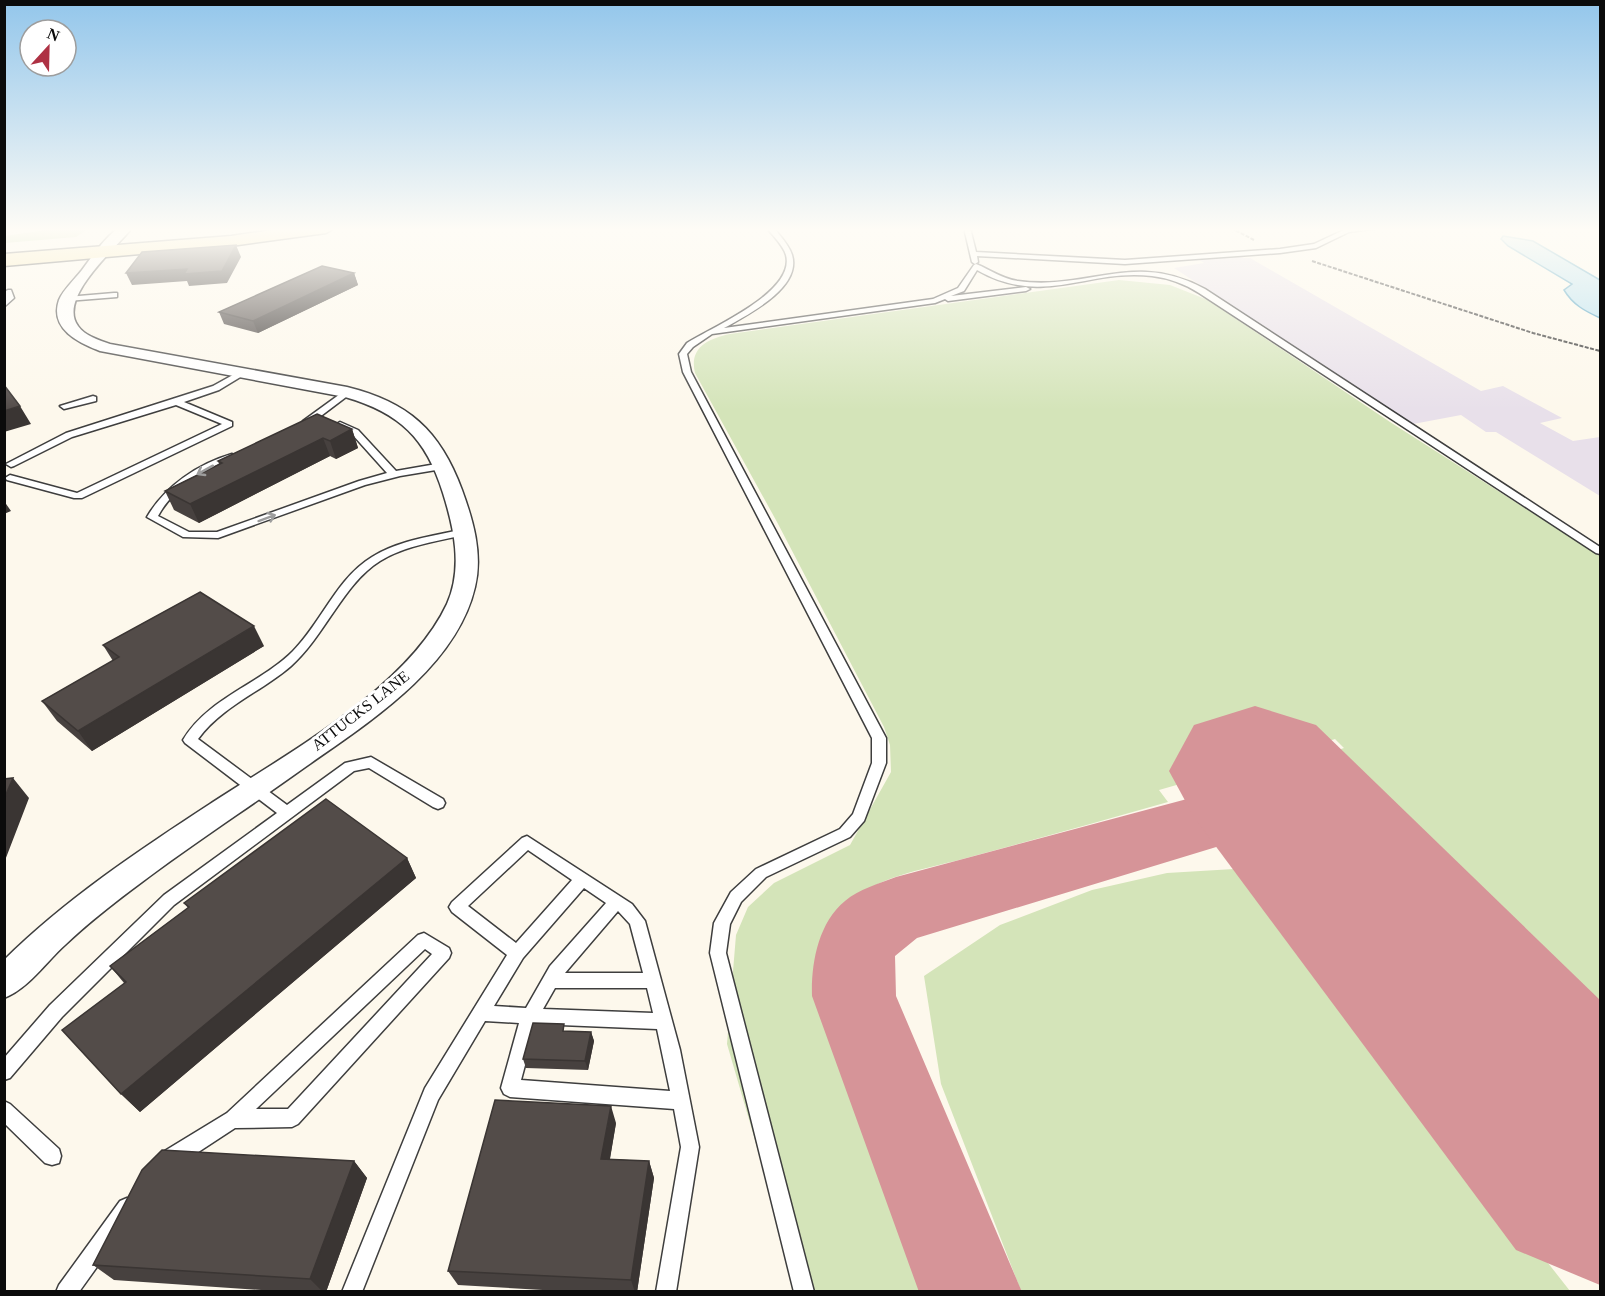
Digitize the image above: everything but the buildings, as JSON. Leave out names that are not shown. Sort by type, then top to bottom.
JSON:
[{"type":"street","points":[[67,298],[74,288]]},
{"type":"street","name":"ATTUCKS LANE","points":[[6,980],[76,915],[109,890],[352,720],[396,685],[428,651],[452,617],[464,585],[468,553],[464,532],[442,466],[429,440],[405,415],[374,399],[347,392],[96,345],[70,328],[65,312],[67,298]]},
{"type":"lane","points":[[776,288],[770,296],[690,345],[683,354],[687,372],[879,738],[879,762],[859,816],[845,833],[761,873],[736,897],[722,923],[718,953],[804,1292]]},
{"type":"lane","points":[[935,301],[961,288]]},
{"type":"lane","points":[[710,332],[1029,288]]},
{"type":"lane","points":[[1195,288],[1600,551]]},
{"type":"lane","points":[[4,305],[10,298],[8,292]]},
{"type":"lane","points":[[67,298],[114,295]]},
{"type":"lane","points":[[8,464],[69,435],[216,388],[243,373]]},
{"type":"lane","points":[[292,429],[317,416],[347,392]]},
{"type":"lane","points":[[64,406],[93,399]]},
{"type":"lane","points":[[7,479],[78,496],[229,425],[176,402]]},
{"type":"lane","points":[[317,416],[355,432],[393,474]]},
{"type":"lane","points":[[240,453],[208,467],[178,486],[157,507],[152,517],[187,535],[218,534],[393,474],[442,466]]},
{"type":"lane","points":[[7,479],[18,470],[8,464]]},
{"type":"lane","points":[[287,813],[190,740],[199,725],[269,678],[297,654],[374,559],[408,546],[464,532]]},
{"type":"lane","points":[[4,1072],[56,1011],[169,900],[350,767],[371,762],[438,803]]},
{"type":"lane","points":[[517,953],[457,907],[526,842],[627,909],[637,921],[663,1021],[690,1148],[666,1292]]},
{"type":"lane","points":[[352,1292],[431,1094],[517,953],[583,879]]},
{"type":"lane","points":[[616,902],[550,980],[530,1016],[510,1088],[681,1101]]},
{"type":"lane","points":[[160,1169],[167,1161],[233,1119],[424,940],[443,953],[292,1118],[233,1119]]},
{"type":"lane","points":[[550,980],[652,981]]},
{"type":"lane","points":[[481,1014],[663,1021]]},
{"type":"lane","points":[[4,1110],[52,1156]]},
{"type":"lane","points":[[66,1292],[111,1226],[139,1193]]},
{"type":"path","points":[[1403,288],[1533,333],[1600,351]]},
{"type":"shaded area","points":[[1205,288],[1303,288],[1481,391],[1503,386],[1562,418],[1540,423],[1573,441],[1600,437],[1600,496],[1496,432],[1486,432],[1461,415],[1413,424]]},
{"type":"green space","points":[[1058,288],[1179,288],[1208,300],[1390,422],[1600,556],[1600,1032],[1329,753],[1344,748],[1335,739],[1298,751],[1303,757],[1207,784],[1201,778],[1159,790],[1168,802],[892,878],[863,892],[832,920],[820,942],[817,954],[814,967],[815,993],[922,1291],[799,1291],[727,1044],[736,935],[748,907],[774,883],[850,845],[891,772],[890,745],[884,727],[777,522],[695,373],[694,364],[697,351],[707,342],[730,334]]},
{"type":"green space","points":[[1234,869],[1240,871],[1570,1291],[1021,1291],[941,1084],[924,976],[1000,925],[1092,890],[1167,873]]},
{"type":"water","points":[[1600,288],[1600,318],[1571,300],[1564,290]]},
{"type":"taxiway","points":[[971,1292],[854,996],[853,968],[858,944],[872,926],[896,911],[1280,801]]},
{"type":"runway","points":[[1255,771],[1600,1166]]}]
